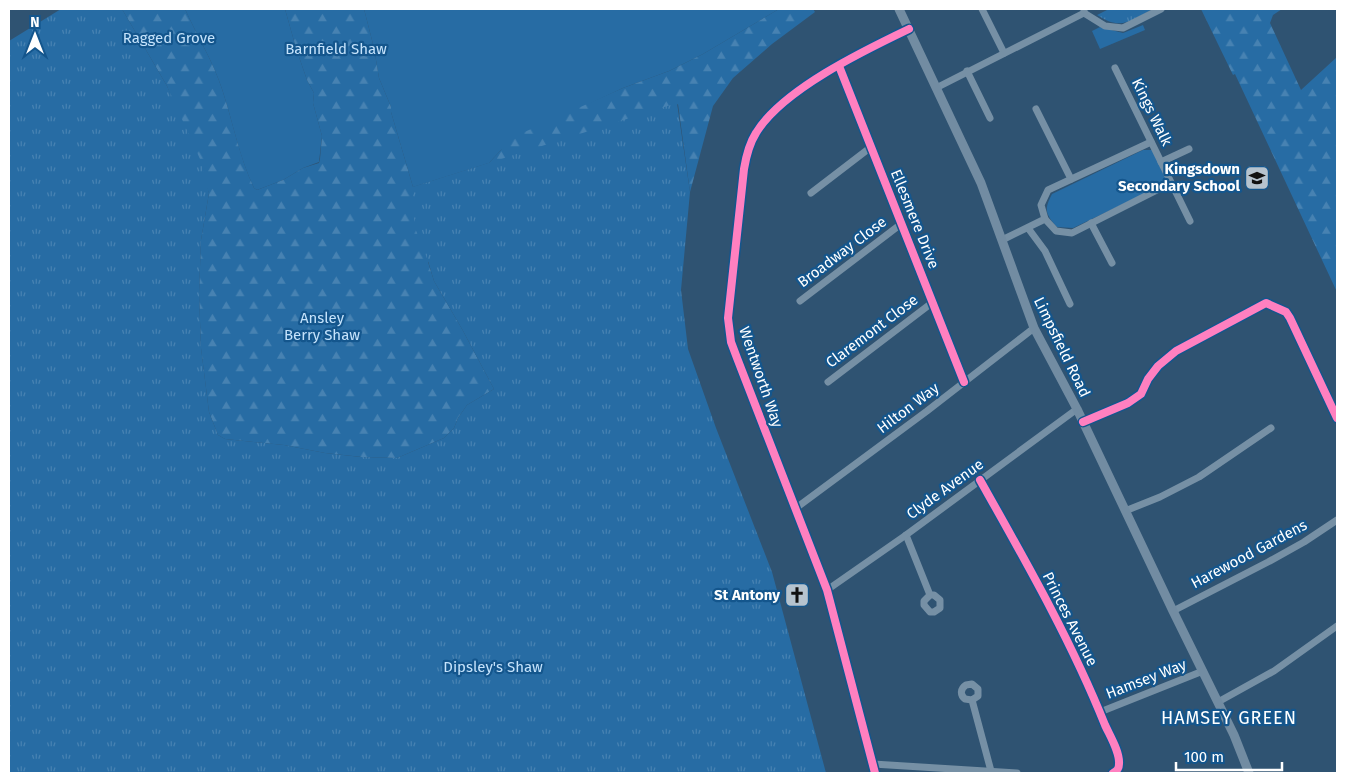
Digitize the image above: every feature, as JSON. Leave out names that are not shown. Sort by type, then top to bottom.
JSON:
[{"type":"main road","name":"Limpsfield Road","points":[[899,9],[981,183],[1034,328],[1077,409],[1234,735],[1249,773]]},
{"type":"street","points":[[982,9],[1004,53]]},
{"type":"street","points":[[936,88],[1084,11],[1106,26],[1123,28],[1161,9]]},
{"type":"street","name":"Wentworth Way","points":[[875,773],[828,590],[731,342],[728,318],[744,169],[746,157],[756,134],[774,110],[785,100],[839,66],[909,29]]},
{"type":"street","name":"Ellesmere Drive","points":[[839,66],[964,382]]},
{"type":"street","name":"Kings Walk","points":[[1115,68],[1190,221]]},
{"type":"street","points":[[967,71],[990,118]]},
{"type":"street","points":[[1036,109],[1071,178]]},
{"type":"street","points":[[1152,142],[1048,190],[1041,205],[1045,219],[1056,231],[1072,232],[1171,183]]},
{"type":"street","points":[[811,193],[871,147]]},
{"type":"street","points":[[1161,162],[1188,149]]},
{"type":"street","points":[[1002,240],[1045,219]]},
{"type":"street","points":[[1091,223],[1112,263]]},
{"type":"street","name":"Broadway Close","points":[[800,301],[901,224]]},
{"type":"street","points":[[1028,228],[1045,251],[1065,301]]},
{"type":"street","name":"Claremont Close","points":[[828,382],[933,302]]},
{"type":"street","points":[[1083,422],[1128,403],[1141,394],[1148,379],[1158,366],[1176,351],[1266,303],[1286,312],[1290,318],[1337,418]]},
{"type":"street","name":"Hilton Way","points":[[796,508],[1034,328]]},
{"type":"street","name":"Clyde Avenue","points":[[828,590],[1077,409]]},
{"type":"street","points":[[1125,511],[1199,477],[1271,428]]},
{"type":"street","name":"Princes Avenue","points":[[980,480],[1058,623],[1100,712],[1118,756],[1119,766],[1116,772],[1113,773]]},
{"type":"street","name":"Harewood Gardens","points":[[1173,611],[1304,542],[1337,520]]},
{"type":"street","points":[[906,535],[930,596]]},
{"type":"street","points":[[1218,702],[1274,671],[1337,626]]},
{"type":"street","name":"Hamsey Way","points":[[1100,712],[1203,671]]},
{"type":"street","points":[[972,700],[990,771]]},
{"type":"street","points":[[873,764],[1017,773]]},
{"type":"green space","name":"Dipsley's Shaw","points":[[61,9],[122,9],[167,86],[200,159],[209,193],[201,240],[199,294],[201,348],[209,412],[218,435],[225,439],[284,445],[325,453],[361,457],[397,458],[444,438],[454,428],[467,405],[494,389],[434,281],[415,228],[411,206],[413,187],[677,103],[690,192],[681,290],[688,349],[716,428],[772,572],[826,773],[9,773],[9,41]]},
{"type":"green space","name":"Ansley Berry Shaw","points":[[122,9],[185,9],[218,79],[244,164],[254,188],[257,190],[283,180],[303,168],[319,163],[320,159],[322,136],[313,103],[314,93],[307,80],[285,9],[364,9],[379,78],[391,107],[413,187],[489,163],[520,134],[623,88],[669,71],[703,54],[779,9],[813,9],[815,12],[772,44],[733,78],[713,106],[690,192],[678,104],[428,262],[434,281],[494,389],[467,405],[454,428],[444,438],[397,458],[325,453],[284,445],[225,439],[218,435],[209,412],[201,348],[199,294],[201,240],[209,193],[167,86]]},
{"type":"green space","points":[[185,9],[285,9],[307,80],[314,93],[313,103],[322,136],[319,162],[303,168],[283,180],[257,190],[254,188],[240,152],[218,79]]},
{"type":"green space","points":[[364,9],[779,9],[703,54],[669,71],[623,88],[574,111],[501,150],[489,163],[413,187],[391,107],[379,78]]},
{"type":"green space","points":[[1109,9],[1153,9],[1131,20],[1119,23],[1106,20],[1097,15]]},
{"type":"green space","points":[[1201,9],[1282,9],[1273,15],[1270,23],[1301,90],[1337,57],[1337,292],[1235,74],[1233,75]]},
{"type":"green space","points":[[1143,25],[1145,30],[1100,49],[1092,31],[1100,27],[1123,33]]},
{"type":"green space","points":[[1143,150],[1152,150],[1165,177],[1165,184],[1073,228],[1057,227],[1047,211],[1052,194]]},
{"type":"cycle path","points":[[875,773],[827,590],[731,342],[728,318],[744,169],[748,151],[756,133],[768,117],[804,87],[847,60],[909,29]]},
{"type":"cycle path","points":[[839,66],[964,382]]},
{"type":"cycle path","points":[[1083,422],[1128,403],[1141,394],[1148,379],[1158,366],[1176,351],[1266,303],[1286,312],[1290,318],[1337,418]]},
{"type":"cycle path","points":[[980,480],[1047,601],[1092,693],[1118,754],[1119,767],[1113,773]]},
{"type":"place","name":"Kingsdown Secondary School","points":[[1257,178]]},
{"type":"place","name":"St Antony","points":[[797,595]]},
{"type":"district","name":"HAMSEY GREEN","points":[[1229,718]]},
{"type":"park label","name":"Ragged Grove","points":[[169,38]]},
{"type":"park label","name":"Barnfield Shaw","points":[[336,49]]}]
